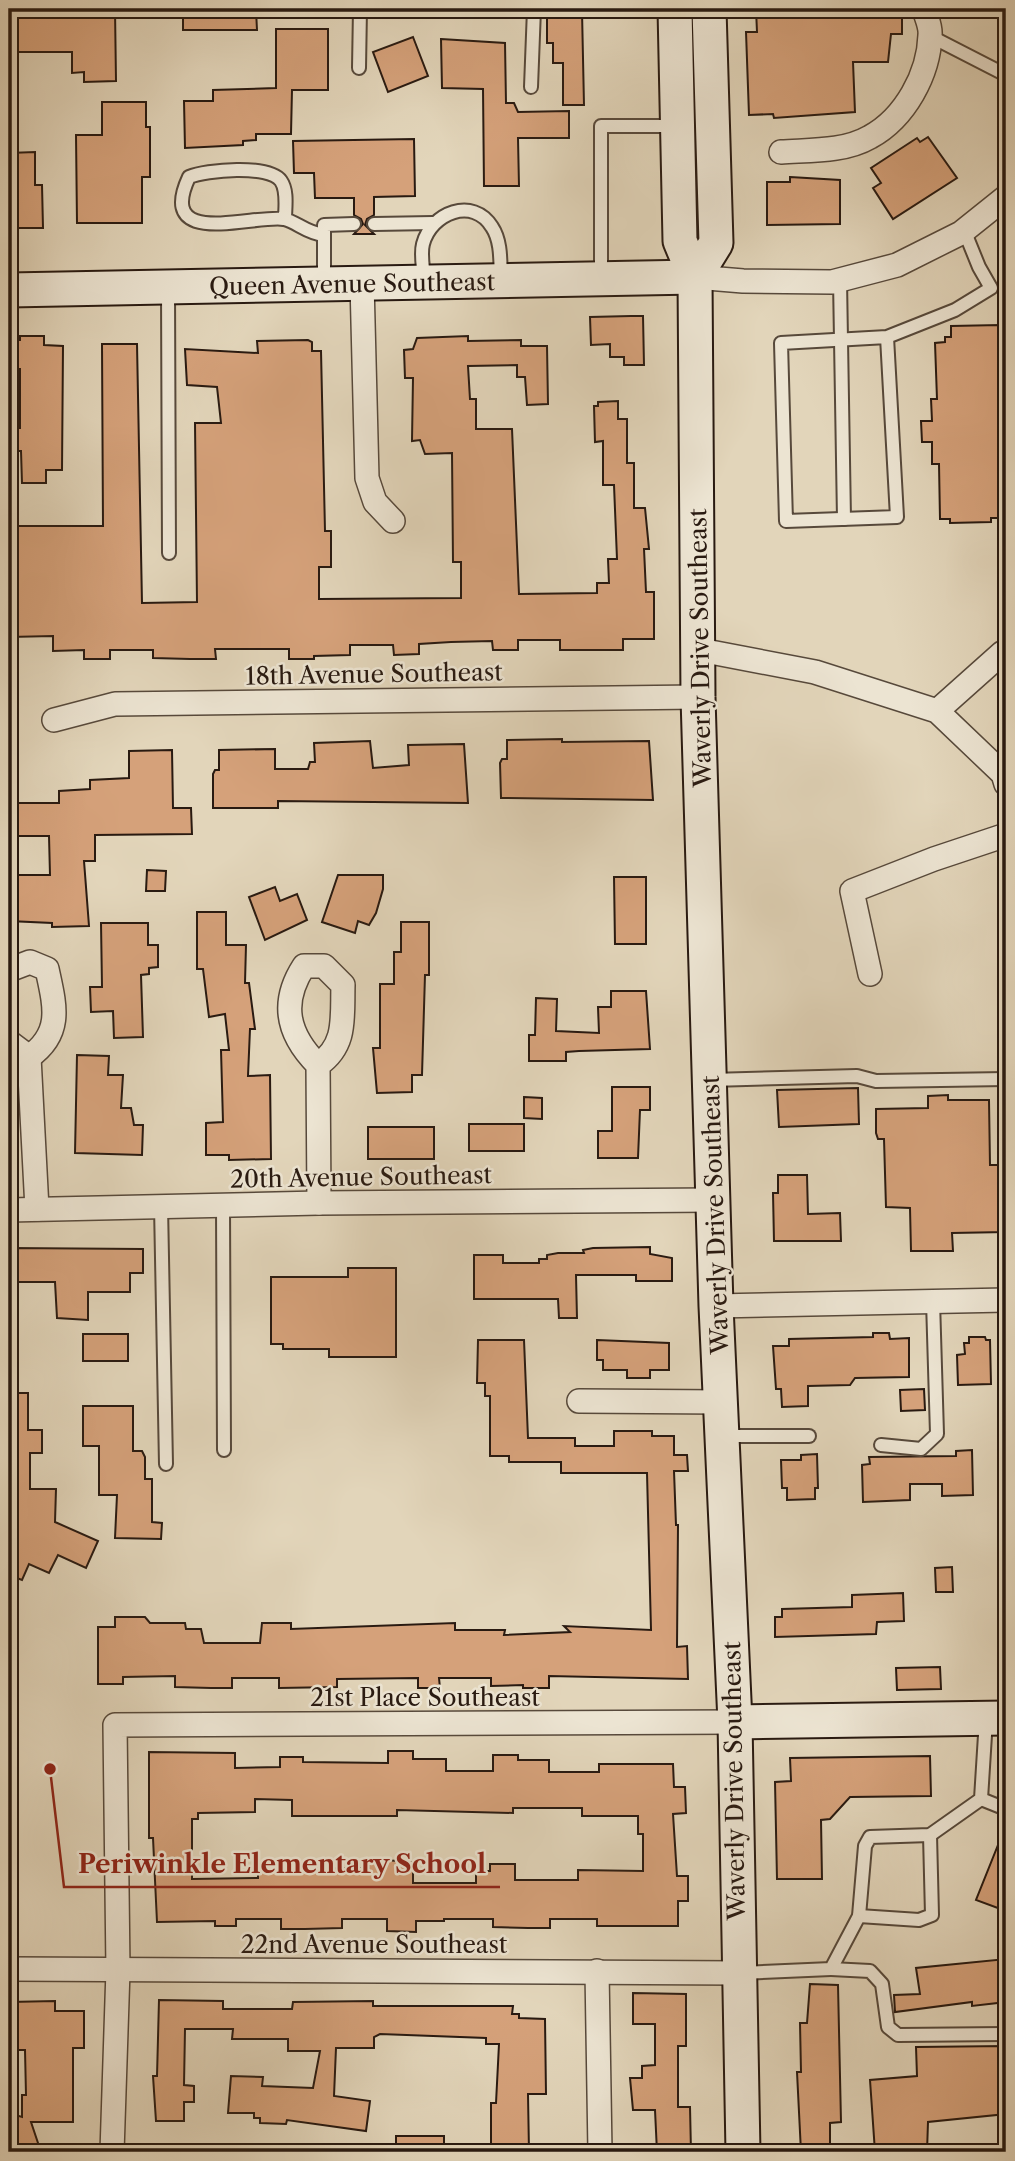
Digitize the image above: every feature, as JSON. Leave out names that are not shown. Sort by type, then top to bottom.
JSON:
[{"type":"main road","name":"Waverly Drive Southeast","points":[[675,9],[680,241],[695,277],[700,650],[698,696],[716,1306],[735,1722],[743,2152]]},
{"type":"main road","points":[[695,277],[716,243],[709,9]]},
{"type":"main road","name":"Queen Avenue Southeast","points":[[9,290],[695,277]]},
{"type":"main road","points":[[735,1722],[996,1718]]},
{"type":"street","points":[[781,152],[837,148],[870,138],[899,115],[923,73],[930,36],[924,9]]},
{"type":"street","points":[[695,277],[743,281],[840,280],[897,265],[964,230],[1006,197]]},
{"type":"street","points":[[362,283],[367,478],[375,502],[393,521]]},
{"type":"street","points":[[700,650],[815,672],[937,711],[1003,774],[1006,784]]},
{"type":"street","points":[[937,711],[1002,653],[1006,653]]},
{"type":"street","name":"18th Avenue Southeast","points":[[54,720],[115,704],[698,696]]},
{"type":"street","points":[[870,974],[852,891],[1006,835]]},
{"type":"street","points":[[9,970],[30,962],[47,969],[52,993],[54,1031],[44,1046],[29,1057]]},
{"type":"street","points":[[9,1042],[29,1057]]},
{"type":"street","points":[[29,1057],[37,1209]]},
{"type":"street","points":[[318,1065],[318,1203]]},
{"type":"street","name":"20th Avenue Southeast","points":[[9,1210],[318,1203],[714,1200]]},
{"type":"street","points":[[716,1306],[1006,1300]]},
{"type":"street","points":[[579,1401],[722,1402]]},
{"type":"street","name":"21st Place Southeast","points":[[118,1970],[115,1725],[735,1722]]},
{"type":"street","name":"22nd Avenue Southeast","points":[[9,1969],[738,1973]]},
{"type":"street","points":[[112,2152],[118,1970]]},
{"type":"street","points":[[597,1972],[600,2152]]},
{"type":"lane","points":[[359,68],[360,9]]},
{"type":"lane","points":[[531,87],[531,22],[534,9]]},
{"type":"lane","points":[[930,36],[1006,75]]},
{"type":"lane","points":[[601,279],[601,126],[678,126]]},
{"type":"lane","points":[[285,219],[285,191],[282,182],[274,174],[258,170],[199,173],[189,177],[184,187],[184,207],[188,216],[196,222],[210,224],[285,219],[299,229],[324,235]]},
{"type":"lane","points":[[424,282],[423,245],[433,223],[444,214],[464,210],[482,215],[498,240],[501,281]]},
{"type":"lane","points":[[374,224],[433,223]]},
{"type":"lane","points":[[324,284],[324,225],[354,224]]},
{"type":"lane","points":[[887,337],[897,517],[786,520],[781,343],[887,337],[955,310],[991,288],[964,230]]},
{"type":"lane","points":[[840,280],[844,519]]},
{"type":"lane","points":[[168,287],[169,553]]},
{"type":"lane","points":[[710,1080],[857,1076],[876,1081],[1006,1079]]},
{"type":"lane","points":[[223,1205],[224,1450]]},
{"type":"lane","points":[[161,1206],[166,1464]]},
{"type":"lane","points":[[881,1445],[921,1449],[937,1434],[933,1301]]},
{"type":"lane","points":[[722,1436],[809,1436]]},
{"type":"lane","points":[[831,1969],[859,1916],[865,1846],[870,1837],[930,1835],[981,1799],[996,1718]]},
{"type":"lane","points":[[981,1799],[1006,1809]]},
{"type":"lane","points":[[859,1916],[919,1920],[932,1914],[930,1835]]},
{"type":"lane","points":[[738,1973],[831,1969],[870,1972],[882,1983],[888,2027],[898,2035],[1006,2034]]},
{"type":"building","points":[[9,9],[115,9],[116,81],[84,82],[84,72],[72,73],[72,52],[9,52]]},
{"type":"building","points":[[183,9],[253,9],[256,10],[257,30],[183,30]]},
{"type":"building","points":[[756,9],[902,9],[902,34],[891,34],[888,62],[853,62],[855,112],[774,118],[773,114],[749,115],[746,32],[757,32]]},
{"type":"building","points":[[547,11],[582,11],[584,105],[563,105],[563,63],[553,63],[553,43],[547,43]]},
{"type":"building","points":[[276,29],[328,29],[328,90],[292,90],[291,134],[256,134],[256,140],[243,141],[243,145],[185,148],[184,101],[213,101],[213,90],[276,88]]},
{"type":"building","points":[[413,37],[428,76],[388,92],[373,52]]},
{"type":"building","points":[[441,39],[505,43],[506,103],[514,103],[518,112],[569,111],[569,138],[518,138],[519,186],[484,186],[483,89],[442,88]]},
{"type":"building","points":[[102,102],[146,102],[146,127],[150,127],[150,177],[142,177],[142,223],[77,223],[76,135],[102,135]]},
{"type":"building","points":[[928,137],[957,178],[893,219],[873,188],[881,183],[871,168],[917,138],[920,142]]},
{"type":"building","points":[[414,139],[415,196],[374,197],[374,215],[367,219],[365,225],[374,234],[354,234],[363,224],[361,219],[354,215],[354,198],[315,198],[314,173],[294,173],[293,141]]},
{"type":"building","points":[[35,152],[35,185],[42,185],[43,228],[9,228],[9,153]]},
{"type":"building","points":[[790,177],[840,180],[840,224],[767,225],[767,182],[790,182]]},
{"type":"building","points":[[643,316],[644,365],[624,365],[624,357],[610,357],[610,344],[591,345],[590,317]]},
{"type":"building","points":[[1000,325],[1001,379],[1006,379],[1003,518],[991,518],[991,522],[950,523],[950,519],[940,519],[939,464],[932,464],[932,442],[922,442],[921,421],[932,421],[931,399],[937,399],[935,343],[945,342],[945,337],[951,337],[951,326]]},
{"type":"building","points":[[20,336],[44,336],[44,345],[63,346],[62,470],[46,470],[46,483],[22,483],[21,451],[9,451],[9,428],[20,428],[20,369],[9,369],[9,340],[20,340]]},
{"type":"building","points":[[468,336],[468,341],[521,340],[521,346],[547,346],[548,404],[527,405],[525,377],[517,377],[517,365],[468,366],[470,399],[476,399],[476,429],[512,429],[519,594],[597,593],[597,583],[609,583],[608,559],[617,559],[614,485],[603,485],[603,441],[595,442],[594,406],[598,406],[598,402],[618,401],[618,419],[627,419],[627,463],[634,463],[634,508],[645,508],[649,549],[644,549],[646,592],[654,592],[654,639],[623,639],[623,650],[560,650],[560,640],[518,640],[518,650],[493,650],[492,641],[451,642],[419,644],[419,654],[394,655],[393,645],[350,645],[350,655],[314,656],[314,659],[289,659],[289,649],[215,649],[216,659],[153,658],[153,650],[110,650],[110,659],[84,659],[84,650],[53,651],[53,636],[9,637],[9,526],[103,526],[102,344],[137,344],[142,603],[197,602],[195,423],[221,423],[217,387],[187,385],[185,349],[258,353],[257,341],[308,340],[312,342],[312,351],[321,351],[325,531],[331,531],[331,567],[319,567],[319,599],[461,598],[461,562],[453,562],[452,453],[425,454],[420,440],[412,441],[413,378],[405,378],[404,350],[413,349],[417,338]]},
{"type":"building","points":[[562,739],[562,742],[649,741],[653,800],[501,798],[500,763],[502,759],[507,759],[507,740]]},
{"type":"building","points":[[370,741],[373,768],[409,765],[408,745],[464,744],[468,803],[278,801],[278,808],[213,808],[213,774],[215,770],[219,770],[219,750],[275,749],[275,769],[308,769],[310,762],[315,762],[314,743]]},
{"type":"building","points":[[172,750],[173,808],[191,808],[192,834],[95,835],[95,861],[84,861],[89,926],[52,927],[52,923],[9,921],[9,875],[50,875],[49,836],[9,836],[9,803],[59,803],[59,791],[90,789],[90,780],[129,778],[129,751]]},
{"type":"building","points":[[147,870],[166,871],[165,891],[146,891]]},
{"type":"building","points":[[338,875],[383,875],[383,889],[376,913],[369,925],[358,921],[355,933],[322,922]]},
{"type":"building","points":[[614,877],[646,877],[646,944],[615,944]]},
{"type":"building","points":[[275,887],[280,901],[297,894],[307,920],[265,940],[249,897]]},
{"type":"building","points":[[197,912],[226,912],[226,945],[246,945],[245,983],[249,983],[255,1029],[250,1029],[248,1076],[270,1075],[271,1159],[229,1160],[229,1155],[206,1155],[206,1123],[223,1122],[221,1050],[229,1050],[225,1014],[209,1017],[203,969],[197,969]]},
{"type":"building","points":[[401,922],[429,922],[429,975],[425,975],[422,1075],[412,1075],[412,1092],[377,1093],[373,1048],[380,1048],[380,984],[394,984],[394,952],[401,952]]},
{"type":"building","points":[[101,923],[148,923],[148,945],[158,945],[158,967],[149,968],[149,974],[141,975],[143,1037],[114,1038],[113,1011],[91,1012],[90,987],[102,987]]},
{"type":"building","points":[[611,991],[646,991],[650,1049],[566,1052],[566,1061],[529,1061],[529,1035],[535,1035],[536,998],[557,999],[556,1031],[599,1033],[598,1007],[611,1007]]},
{"type":"building","points":[[77,1055],[109,1056],[108,1075],[123,1075],[121,1108],[131,1108],[134,1125],[143,1125],[142,1155],[75,1153]]},
{"type":"building","points":[[612,1087],[650,1087],[650,1110],[640,1110],[638,1158],[598,1158],[598,1131],[612,1131]]},
{"type":"building","points":[[858,1088],[859,1124],[779,1127],[777,1090]]},
{"type":"building","points":[[948,1095],[948,1100],[989,1100],[990,1165],[1006,1165],[1006,1232],[952,1233],[953,1251],[911,1251],[910,1208],[886,1207],[884,1139],[878,1139],[876,1133],[876,1109],[928,1108],[928,1096]]},
{"type":"building","points":[[524,1097],[542,1098],[542,1119],[524,1118]]},
{"type":"building","points":[[469,1124],[524,1124],[524,1151],[469,1151]]},
{"type":"building","points":[[368,1127],[434,1127],[434,1159],[368,1159]]},
{"type":"building","points":[[778,1175],[807,1175],[808,1214],[840,1213],[841,1241],[774,1241],[773,1193],[778,1193]]},
{"type":"building","points":[[650,1247],[650,1254],[672,1258],[672,1281],[636,1281],[636,1275],[576,1275],[577,1318],[559,1318],[558,1299],[474,1299],[474,1255],[503,1255],[503,1263],[539,1263],[539,1259],[547,1259],[547,1255],[558,1253],[584,1253],[583,1250],[593,1248]]},
{"type":"building","points":[[9,1248],[143,1249],[143,1273],[130,1273],[130,1292],[88,1292],[88,1320],[57,1318],[55,1282],[9,1282]]},
{"type":"building","points":[[348,1268],[396,1268],[396,1357],[329,1357],[329,1349],[283,1349],[283,1344],[271,1344],[271,1277],[348,1277]]},
{"type":"building","points":[[873,1333],[889,1333],[890,1339],[909,1338],[909,1377],[855,1378],[850,1385],[808,1386],[808,1406],[782,1407],[781,1389],[776,1389],[773,1346],[789,1346],[789,1339],[873,1337]]},
{"type":"building","points":[[83,1334],[128,1334],[128,1361],[83,1361]]},
{"type":"building","points":[[969,1337],[985,1337],[990,1340],[991,1384],[958,1385],[957,1355],[965,1354],[964,1343],[969,1343]]},
{"type":"building","points":[[478,1340],[524,1340],[528,1438],[575,1438],[575,1446],[614,1446],[614,1431],[652,1431],[652,1436],[674,1436],[674,1455],[687,1455],[688,1471],[674,1471],[678,1525],[677,1647],[687,1646],[688,1679],[549,1676],[549,1688],[523,1688],[523,1685],[491,1686],[491,1678],[439,1678],[440,1688],[418,1688],[418,1678],[337,1679],[337,1687],[279,1688],[279,1678],[232,1678],[232,1688],[175,1687],[175,1676],[123,1677],[123,1684],[98,1684],[98,1627],[115,1627],[115,1617],[145,1617],[150,1623],[185,1623],[186,1629],[201,1629],[204,1643],[260,1643],[262,1623],[291,1623],[291,1629],[455,1623],[455,1630],[505,1630],[504,1635],[570,1632],[564,1626],[651,1630],[647,1473],[561,1473],[561,1462],[509,1462],[509,1456],[490,1456],[490,1396],[485,1396],[485,1383],[477,1383]]},
{"type":"building","points":[[597,1340],[669,1343],[669,1370],[650,1370],[650,1378],[627,1378],[627,1370],[603,1370],[603,1360],[597,1360]]},
{"type":"building","points":[[924,1389],[925,1410],[901,1411],[900,1390]]},
{"type":"building","points":[[9,1393],[28,1393],[28,1430],[42,1430],[42,1453],[30,1453],[30,1489],[56,1489],[55,1522],[98,1541],[86,1568],[58,1555],[49,1573],[29,1564],[22,1580],[9,1575]]},
{"type":"building","points":[[83,1406],[133,1406],[133,1451],[142,1451],[145,1457],[145,1479],[152,1479],[152,1522],[162,1523],[161,1539],[115,1538],[117,1495],[99,1495],[99,1446],[83,1446]]},
{"type":"building","points":[[972,1450],[973,1495],[942,1496],[942,1484],[910,1484],[910,1500],[863,1502],[862,1465],[870,1464],[869,1457],[956,1456],[956,1451]]},
{"type":"building","points":[[817,1454],[818,1488],[815,1488],[815,1499],[787,1500],[787,1488],[782,1488],[781,1460],[801,1460],[801,1455]]},
{"type":"building","points":[[952,1567],[953,1592],[936,1592],[935,1568]]},
{"type":"building","points":[[903,1593],[904,1621],[877,1622],[876,1634],[775,1637],[775,1617],[782,1617],[782,1609],[852,1607],[852,1595]]},
{"type":"building","points":[[940,1667],[941,1689],[897,1690],[896,1668]]},
{"type":"building","points":[[388,1751],[413,1751],[413,1759],[446,1759],[446,1771],[493,1771],[493,1755],[518,1755],[518,1760],[549,1760],[549,1772],[599,1772],[599,1764],[673,1764],[674,1787],[685,1787],[686,1813],[673,1814],[677,1876],[688,1876],[688,1901],[678,1901],[678,1926],[597,1926],[597,1919],[550,1919],[550,1928],[493,1927],[493,1919],[444,1919],[416,1921],[416,1932],[387,1931],[387,1919],[342,1919],[342,1928],[305,1929],[281,1929],[281,1919],[236,1919],[236,1926],[215,1926],[215,1921],[157,1922],[153,1838],[149,1838],[149,1752],[235,1753],[235,1768],[280,1767],[280,1757],[303,1757],[303,1762],[388,1763]],"holes":[[[255,1799],[292,1800],[292,1816],[397,1816],[397,1810],[513,1813],[513,1808],[582,1808],[582,1816],[638,1816],[638,1834],[643,1834],[643,1871],[578,1870],[578,1880],[515,1880],[515,1864],[490,1864],[490,1871],[476,1871],[476,1883],[413,1883],[413,1862],[369,1859],[369,1868],[258,1869],[258,1878],[192,1879],[192,1819],[198,1819],[198,1813],[255,1812]]]},
{"type":"building","points":[[930,1756],[931,1796],[850,1797],[830,1819],[821,1820],[822,1879],[777,1879],[775,1782],[791,1781],[790,1758]]},
{"type":"building","points":[[1006,1825],[1006,1911],[976,1900]]},
{"type":"building","points":[[1006,1959],[1006,2002],[972,2006],[972,2002],[895,2012],[894,1995],[920,1994],[916,1968]]},
{"type":"building","points":[[810,1984],[838,1985],[841,2122],[830,2123],[830,2152],[801,2152],[797,2072],[801,2072],[800,2023],[807,2023]]},
{"type":"building","points":[[633,1993],[686,1994],[686,2046],[678,2046],[678,2107],[690,2107],[691,2152],[657,2152],[655,2110],[633,2110],[630,2078],[642,2078],[642,2066],[655,2065],[655,2024],[633,2024]]},
{"type":"building","points":[[159,2000],[223,2001],[223,2009],[292,2009],[293,2002],[373,2001],[373,2006],[513,2006],[512,2014],[519,2014],[519,2018],[545,2019],[546,2094],[528,2094],[529,2152],[491,2152],[491,2103],[496,2103],[499,2044],[486,2044],[486,2038],[380,2034],[374,2037],[374,2048],[336,2048],[334,2096],[370,2101],[366,2131],[287,2120],[286,2124],[260,2123],[260,2118],[254,2118],[254,2113],[228,2113],[231,2076],[263,2077],[262,2086],[313,2088],[320,2051],[288,2051],[288,2039],[232,2039],[233,2029],[185,2029],[184,2085],[194,2086],[194,2102],[184,2102],[184,2121],[156,2121],[153,2076],[157,2076]]},
{"type":"building","points":[[55,2001],[55,2011],[84,2011],[84,2048],[73,2048],[73,2122],[31,2122],[41,2152],[9,2152],[9,2113],[22,2117],[22,2095],[26,2095],[25,2050],[9,2050],[9,2002]]},
{"type":"building","points":[[1006,2046],[1006,2114],[928,2122],[927,2152],[875,2152],[870,2080],[917,2076],[916,2047]]},
{"type":"building","points":[[396,2136],[444,2136],[444,2152],[396,2152]]},
{"type":"place","name":"Periwinkle Elementary School","points":[[50,1769]]}]
